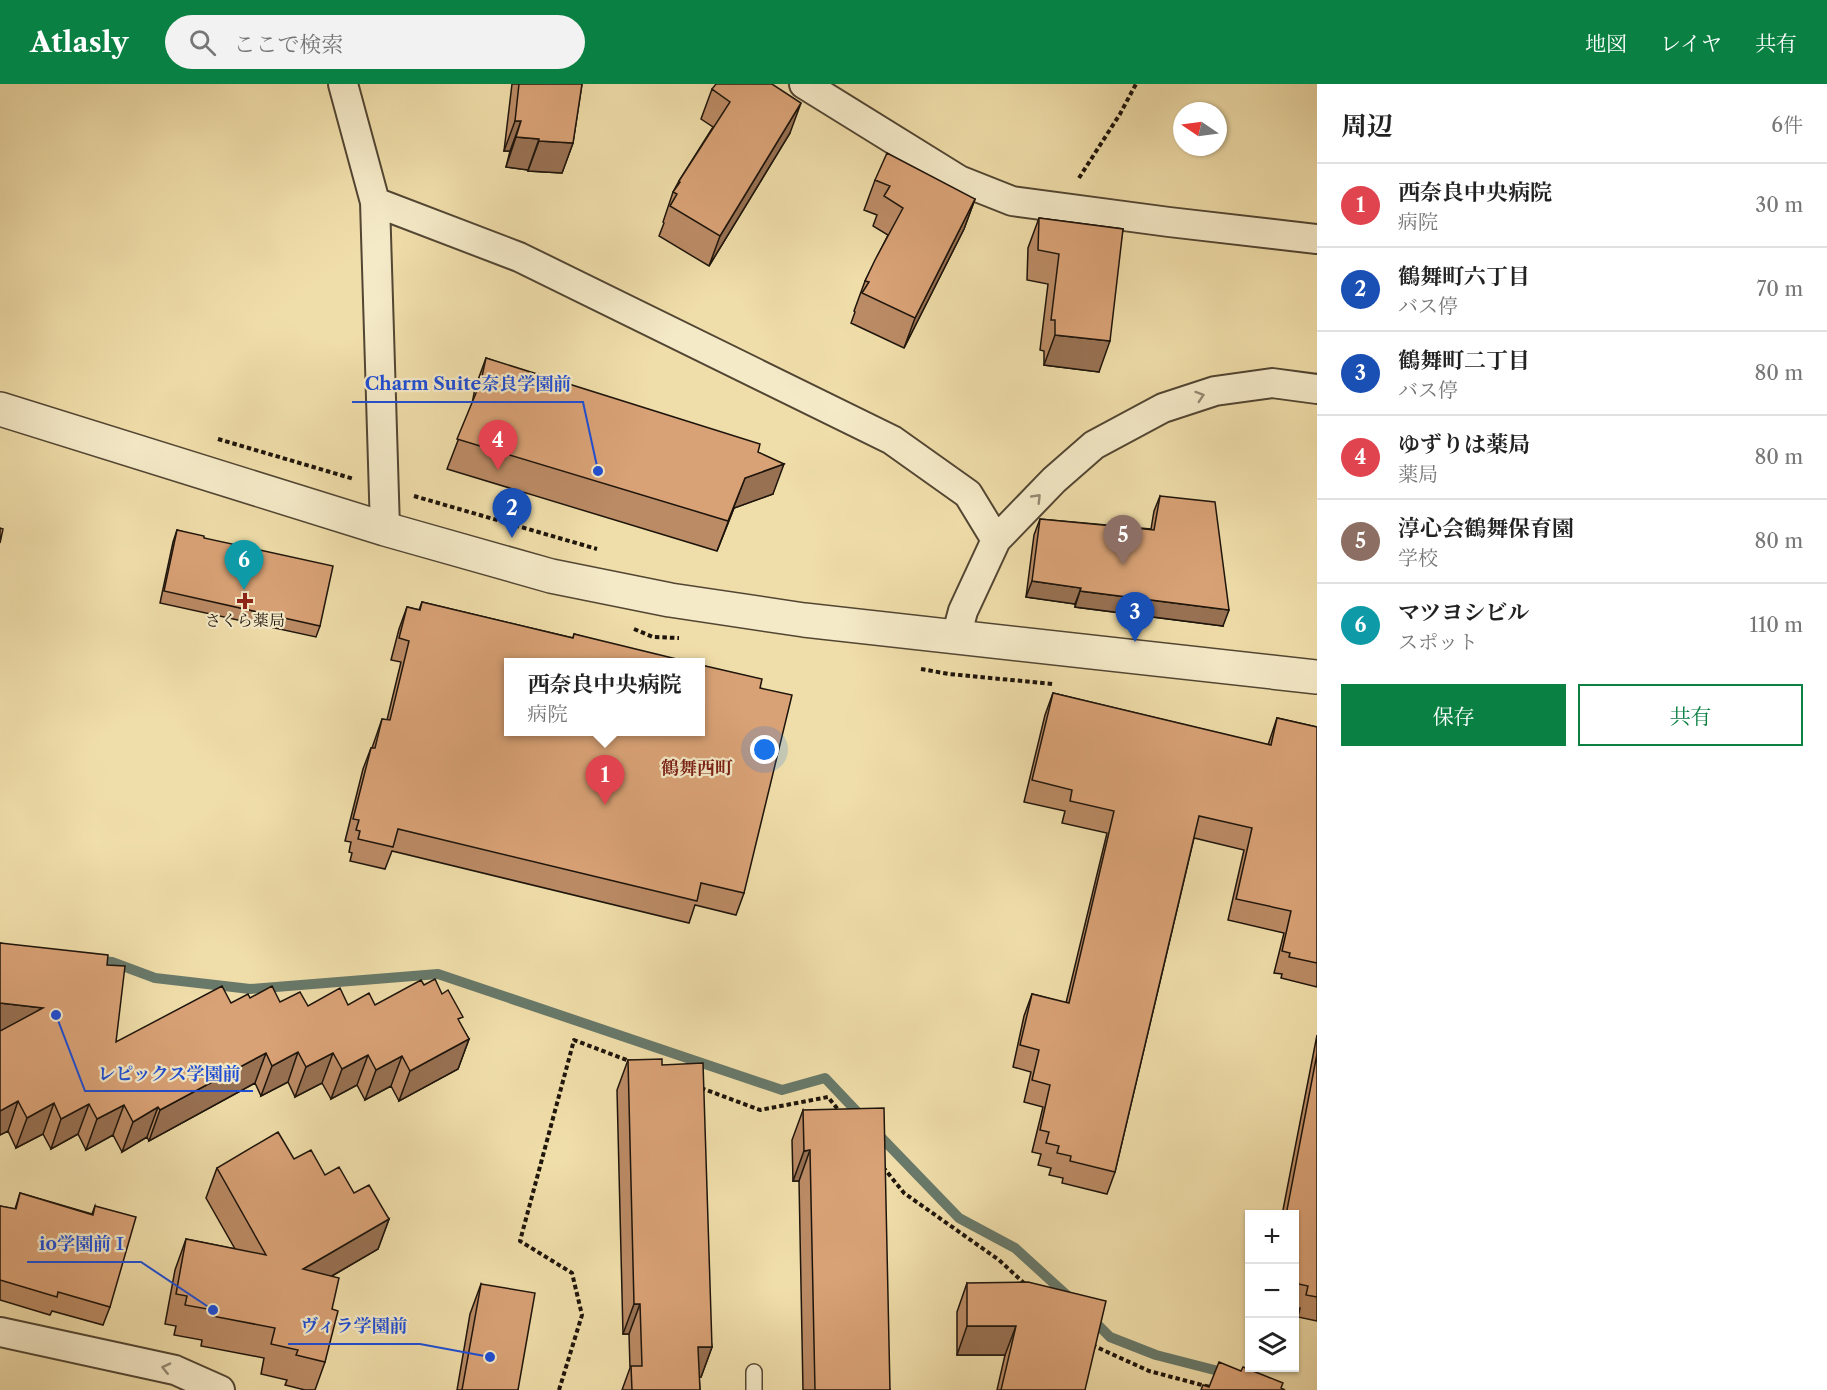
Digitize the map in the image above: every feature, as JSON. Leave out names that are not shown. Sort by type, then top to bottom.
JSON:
[{"type":"street","points":[[343,84],[375,202],[385,529]]},
{"type":"street","points":[[804,84],[959,180],[1012,201],[1317,240]]},
{"type":"street","points":[[375,202],[519,256],[892,440],[968,494],[996,540]]},
{"type":"street","points":[[956,637],[963,611],[996,540],[1054,480],[1095,445],[1163,408],[1215,391],[1272,383],[1317,389]]},
{"type":"street","points":[[0,409],[385,529],[551,576],[670,600],[804,620],[1317,677]]},
{"type":"street","points":[[0,1332],[175,1370],[220,1390]]},
{"type":"lane","points":[[754,1372],[754,1390]]},
{"type":"path","points":[[1073,187],[1120,114],[1136,84]]},
{"type":"path","points":[[211,437],[355,479]]},
{"type":"path","points":[[409,495],[604,551]]},
{"type":"path","points":[[559,1390],[582,1315],[572,1273],[520,1241],[574,1040],[640,1065]]},
{"type":"path","points":[[694,1086],[760,1110],[828,1097],[842,1114]]},
{"type":"path","points":[[876,1158],[904,1193],[999,1260],[1033,1291]]},
{"type":"path","points":[[1085,1338],[1094,1346],[1149,1371],[1221,1390]]},
{"type":"building","points":[[519,84],[582,84],[573,143],[516,137],[521,121],[515,121]]},
{"type":"building","points":[[716,84],[772,84],[801,103],[720,236],[670,206],[677,194],[673,192],[679,181],[730,102],[712,89]]},
{"type":"building","points":[[887,153],[975,199],[915,318],[862,293],[869,282],[865,281],[875,260],[903,208],[884,196],[890,186],[875,180]]},
{"type":"building","points":[[1039,218],[1123,229],[1110,341],[1055,335],[1055,320],[1051,320],[1059,254],[1038,250]]},
{"type":"building","points":[[486,358],[760,444],[758,452],[784,464],[745,478],[728,521],[457,439],[481,381]]},
{"type":"building","points":[[1160,496],[1215,502],[1229,610],[1080,591],[1081,588],[1032,581],[1040,519],[1154,530]]},
{"type":"building","points":[[177,530],[333,566],[320,626],[164,591]]},
{"type":"building","points":[[422,602],[573,638],[574,634],[672,658],[504,658],[504,736],[705,736],[705,666],[762,679],[760,688],[792,695],[744,893],[701,883],[697,901],[398,829],[393,847],[358,839],[360,831],[356,830],[359,820],[353,819],[371,748],[375,748],[382,719],[390,720],[409,641],[399,638],[407,607],[420,610]]},
{"type":"building","points":[[1053,693],[1271,745],[1277,718],[1317,727],[1317,963],[1289,957],[1290,953],[1282,951],[1291,911],[1236,899],[1252,828],[1199,816],[1115,1172],[1070,1161],[1071,1156],[1057,1153],[1059,1146],[1046,1143],[1049,1132],[1040,1130],[1050,1085],[1032,1080],[1039,1050],[1020,1045],[1032,994],[1069,1003],[1114,811],[1070,801],[1072,790],[1032,780]]},
{"type":"building","points":[[0,943],[108,955],[107,965],[125,966],[116,1042],[222,986],[231,1003],[248,994],[250,998],[272,986],[280,1002],[300,992],[308,1006],[340,988],[348,1005],[369,993],[375,1005],[421,980],[424,985],[435,979],[442,994],[448,990],[463,1017],[458,1019],[469,1039],[410,1071],[402,1056],[376,1070],[368,1055],[342,1069],[333,1053],[306,1067],[298,1052],[272,1066],[266,1053],[160,1110],[158,1107],[133,1122],[124,1105],[97,1119],[89,1104],[61,1119],[54,1103],[27,1118],[18,1101],[0,1111],[0,1031],[43,1008],[0,1003]]},
{"type":"building","points":[[1317,1054],[1317,1297],[1306,1295],[1308,1286],[1299,1284],[1299,1210],[1287,1210]]},
{"type":"building","points":[[662,1059],[662,1065],[703,1063],[712,1347],[698,1347],[700,1390],[632,1390],[631,1366],[642,1366],[640,1304],[634,1304],[628,1060]]},
{"type":"building","points":[[884,1108],[890,1390],[815,1390],[810,1150],[804,1151],[803,1110]]},
{"type":"building","points":[[278,1132],[294,1159],[311,1150],[325,1175],[339,1167],[354,1193],[369,1185],[389,1219],[303,1269],[339,1278],[332,1309],[338,1311],[325,1362],[296,1355],[298,1350],[271,1344],[275,1328],[212,1316],[213,1310],[185,1305],[187,1296],[176,1294],[186,1239],[266,1255],[217,1168]]},
{"type":"building","points":[[20,1193],[93,1215],[95,1206],[136,1217],[110,1307],[58,1292],[57,1297],[0,1280],[0,1206],[16,1209]]},
{"type":"building","points":[[1028,1282],[1106,1301],[1085,1390],[1001,1390],[1016,1326],[967,1326],[967,1283]]},
{"type":"building","points":[[481,1284],[535,1293],[518,1390],[462,1390]]},
{"type":"building","points":[[1219,1362],[1241,1371],[1243,1367],[1245,1372],[1256,1372],[1283,1383],[1281,1388],[1285,1390],[1201,1390],[1203,1385],[1209,1387]]},
{"type":"waterway","points":[[94,960],[112,962],[155,978],[250,989],[438,974],[782,1090],[825,1078],[862,1117]]},
{"type":"waterway","points":[[875,1131],[959,1218],[1015,1248],[1071,1299]]},
{"type":"waterway","points":[[1091,1318],[1110,1337],[1156,1355],[1230,1374]]},
{"type":"place","name":"ゆずりは薬局","points":[[498,470]]},
{"type":"place","name":"Charm Suite奈良学園前","points":[[598,471]]},
{"type":"place","name":"鶴舞町六丁目","points":[[512,538]]},
{"type":"place","name":"淳心会鶴舞保育園","points":[[1123,565]]},
{"type":"place","name":"マツヨシビル","points":[[244,590]]},
{"type":"place","name":"さくら薬局","points":[[245,601]]},
{"type":"place","name":"鶴舞町二丁目","points":[[1135,642]]},
{"type":"place","name":"西奈良中央病院","points":[[605,805]]},
{"type":"place","name":"レピックス学園前","points":[[56,1015]]},
{"type":"place","name":"io学園前Ⅰ","points":[[213,1310]]},
{"type":"place","name":"ヴィラ学園前","points":[[490,1357]]},
{"type":"district","name":"鶴舞西町","points":[[697,768]]}]
